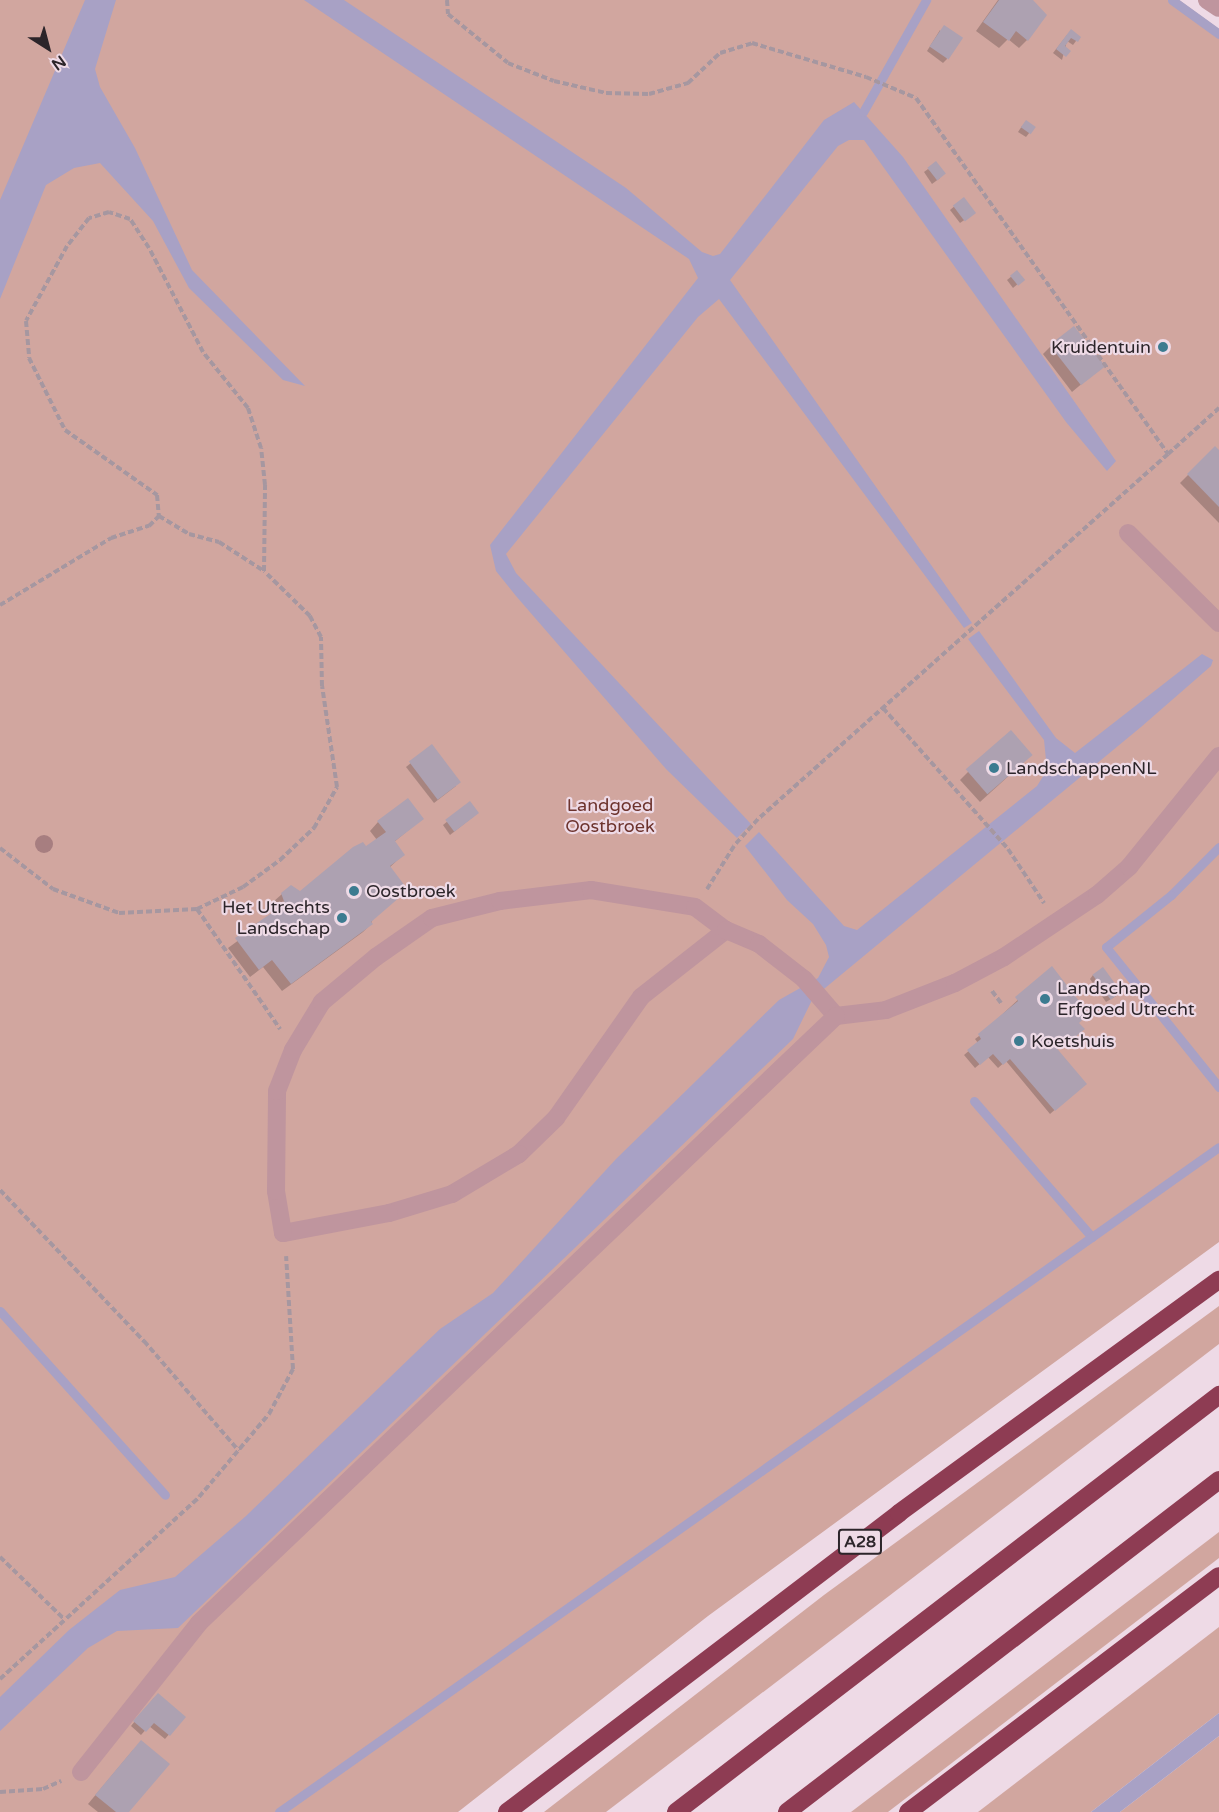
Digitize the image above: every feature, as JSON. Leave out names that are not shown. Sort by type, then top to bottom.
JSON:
[{"type":"highway","name":"A28","points":[[507,1812],[899,1513],[1219,1280]]},
{"type":"highway","points":[[676,1812],[1219,1395]]},
{"type":"highway","points":[[787,1812],[1219,1480]]},
{"type":"highway","points":[[908,1812],[1219,1576]]},
{"type":"street","points":[[1207,0],[1219,8]]},
{"type":"street","points":[[1128,533],[1219,623]]},
{"type":"street","points":[[81,1772],[199,1623],[836,1016],[886,1010],[955,982],[1058,923],[1129,867],[1219,756]]},
{"type":"street","points":[[726,930],[640,997],[556,1118],[519,1154],[452,1194],[389,1213],[284,1233],[276,1191],[277,1091],[293,1050],[322,1002],[376,957],[432,918],[500,901],[591,890],[695,907],[726,930],[759,944],[804,979],[823,997],[836,1016]]},
{"type":"path","points":[[447,0],[448,14],[508,63],[554,81],[606,93],[649,94],[688,83],[720,53],[752,43],[866,77],[916,98],[1168,454]]},
{"type":"path","points":[[0,605],[111,538],[149,526],[159,516],[158,495],[65,430],[28,358],[26,321],[67,246],[89,218],[109,212],[130,219],[150,248],[203,352],[248,408],[261,448],[265,485],[264,571]]},
{"type":"path","points":[[695,907],[734,846],[758,819],[1219,408]]},
{"type":"path","points":[[0,848],[53,889],[119,913],[197,909],[243,887],[280,860],[314,828],[337,787],[322,686],[321,637],[310,616],[264,571],[219,543],[189,534],[159,516]]},
{"type":"path","points":[[883,708],[1008,849],[1058,923]]},
{"type":"path","points":[[197,909],[293,1050]]},
{"type":"path","points":[[0,1190],[144,1341],[239,1451]]},
{"type":"path","points":[[0,1678],[199,1497],[269,1414],[293,1369],[292,1316],[284,1233]]},
{"type":"path","points":[[0,1557],[64,1619]]},
{"type":"path","points":[[0,1792],[43,1789],[81,1772]]},
{"type":"green space","name":"Landgoed Oostbroek","points":[[0,0],[1179,0],[1219,29],[1219,1242],[708,1616],[458,1812],[0,1812]]},
{"type":"green space","points":[[1219,1306],[1219,1344],[606,1812],[544,1812],[824,1595]]},
{"type":"green space","points":[[1219,1532],[1219,1558],[888,1812],[851,1812]]},
{"type":"green space","points":[[1219,1627],[1219,1713],[1091,1812],[978,1812]]},
{"type":"green space","points":[[1219,1736],[1219,1812],[1120,1812]]},
{"type":"shaded area","points":[[85,0],[116,0],[95,69],[100,87],[135,148],[192,270],[305,386],[283,380],[189,288],[153,221],[100,163],[74,168],[46,185],[0,299],[0,200]]},
{"type":"shaded area","points":[[304,0],[344,0],[626,188],[702,252],[713,256],[720,254],[824,120],[854,102],[903,157],[1116,461],[1107,471],[1066,422],[864,140],[849,140],[838,146],[730,280],[972,623],[964,628],[719,299],[698,317],[506,554],[516,573],[751,824],[737,838],[666,769],[516,596],[496,571],[490,545],[698,278],[689,259]]},
{"type":"shaded area","points":[[979,631],[1056,738],[1075,753],[1202,654],[1213,660],[1211,666],[1141,727],[813,998],[793,1039],[178,1628],[117,1631],[88,1648],[0,1731],[0,1697],[69,1630],[120,1590],[175,1577],[246,1516],[440,1329],[493,1293],[616,1159],[779,1000],[818,978],[829,957],[826,945],[813,924],[787,900],[745,846],[759,832],[844,926],[857,930],[1037,786],[1047,770],[1044,740],[968,639]]},
{"type":"shaded area","points":[[1219,1713],[1219,1736],[1120,1812],[1091,1812]]},
{"type":"building","points":[[999,0],[1033,0],[1047,15],[1028,41],[1016,31],[1009,41],[983,22]]},
{"type":"building","points":[[944,25],[963,38],[949,59],[929,47]]},
{"type":"building","points":[[1071,29],[1081,37],[1078,42],[1071,38],[1065,46],[1071,51],[1066,57],[1056,49]]},
{"type":"building","points":[[1026,120],[1036,127],[1031,134],[1021,127]]},
{"type":"building","points":[[936,161],[946,174],[937,180],[927,168]]},
{"type":"building","points":[[964,197],[976,213],[965,221],[953,205]]},
{"type":"building","points":[[1017,270],[1025,280],[1018,286],[1010,276]]},
{"type":"building","points":[[1074,326],[1105,366],[1081,385],[1050,345]]},
{"type":"building","points":[[1215,446],[1219,450],[1219,507],[1187,474]]},
{"type":"building","points":[[1011,730],[1033,755],[987,794],[966,769]]},
{"type":"building","points":[[432,744],[461,782],[438,800],[409,761]]},
{"type":"building","name":"Oostbroek","points":[[408,798],[424,819],[395,841],[405,855],[390,866],[408,890],[371,922],[373,924],[291,984],[272,960],[259,970],[235,938],[285,904],[281,893],[291,885],[300,891],[353,847],[363,842],[366,846],[386,832],[377,821]]},
{"type":"building","points":[[470,801],[479,813],[454,832],[445,820]]},
{"type":"building","name":"Koetshuis","points":[[1052,966],[1089,1014],[1079,1023],[1085,1029],[1069,1042],[1064,1037],[1054,1045],[1087,1084],[1055,1111],[1010,1059],[1003,1065],[993,1054],[980,1065],[967,1050],[981,1039],[978,1034],[1018,1001],[1015,997]]},
{"type":"building","points":[[1103,967],[1121,992],[1111,1000],[1092,975]]},
{"type":"building","points":[[158,1693],[186,1717],[170,1736],[154,1723],[146,1732],[133,1721]]},
{"type":"building","points":[[141,1740],[170,1764],[129,1812],[116,1812],[95,1795]]},
{"type":"waterway","points":[[863,112],[926,0]]},
{"type":"waterway","points":[[1172,0],[1219,34]]},
{"type":"waterway","points":[[1219,847],[1171,895],[1106,947],[1219,1087]]},
{"type":"waterway","points":[[974,1101],[1092,1237]]},
{"type":"waterway","points":[[279,1812],[1219,1147]]},
{"type":"waterway","points":[[0,1311],[165,1495]]},
{"type":"place","name":"Kruidentuin","points":[[1163,347]]},
{"type":"place","name":"LandschappenNL","points":[[994,768]]},
{"type":"place","name":"Oostbroek","points":[[354,891]]},
{"type":"place","name":"Het Utrechts Landschap","points":[[342,918]]},
{"type":"place","name":"Landschap Erfgoed Utrecht","points":[[1045,999]]},
{"type":"place","name":"Koetshuis","points":[[1019,1041]]}]
